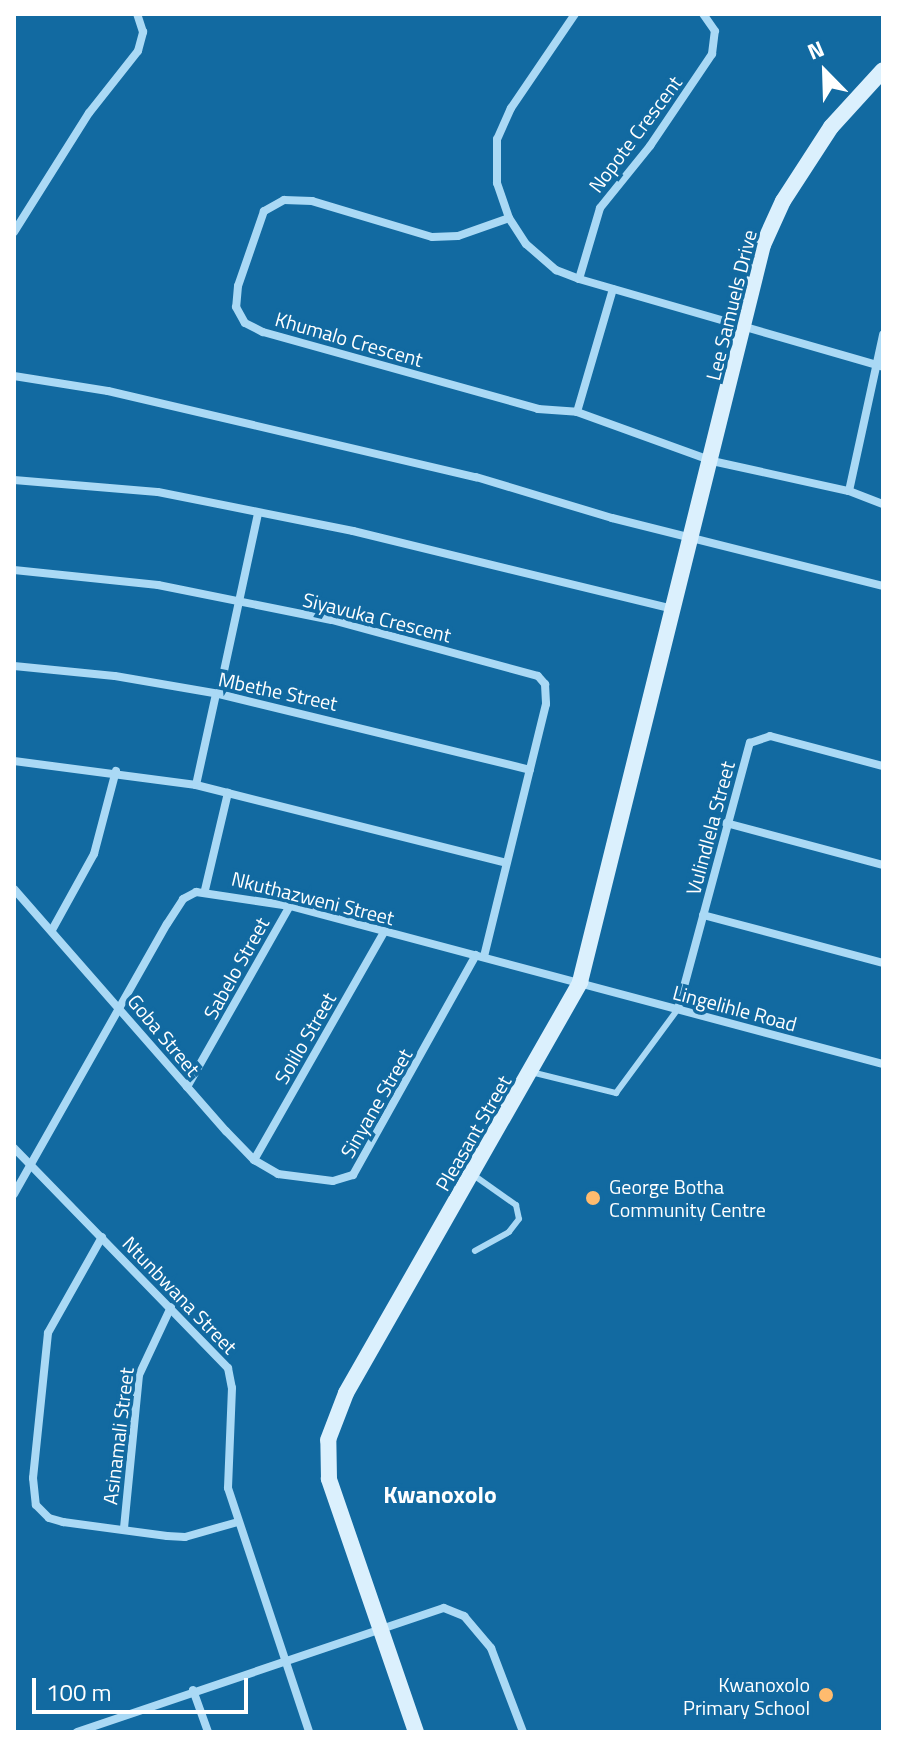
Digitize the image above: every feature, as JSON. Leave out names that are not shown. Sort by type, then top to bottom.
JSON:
[{"type":"street","points":[[14,232],[89,113],[138,51],[143,32],[137,14]]},
{"type":"street","points":[[575,14],[511,108],[497,139],[497,183],[509,218],[540,258],[579,279],[879,366]]},
{"type":"street","name":"Nopote Crescent","points":[[579,279],[600,208],[650,146],[712,54],[715,31],[703,14]]},
{"type":"street","name":"Lee Samuels Drive","points":[[692,534],[773,221],[831,127],[883,70]]},
{"type":"street","name":"Khumalo Crescent","points":[[509,218],[458,236],[432,237],[312,201],[284,200],[264,211],[238,286],[236,307],[245,323],[263,332],[538,409],[577,412],[712,461],[849,491],[883,504]]},
{"type":"street","points":[[577,412],[613,289]]},
{"type":"street","points":[[849,491],[879,366],[883,335]]},
{"type":"street","points":[[14,376],[108,391],[203,417],[365,451],[883,586]]},
{"type":"street","points":[[14,480],[145,490],[258,513],[672,609]]},
{"type":"street","points":[[196,785],[258,513]]},
{"type":"street","name":"Pleasant Street","points":[[416,1732],[329,1479],[328,1440],[346,1393],[580,982],[692,534]]},
{"type":"street","name":"Siyavuka Crescent","points":[[14,570],[158,585],[531,672],[545,684],[547,697],[480,956]]},
{"type":"street","name":"Mbethe Street","points":[[14,666],[115,676],[218,694],[530,770]]},
{"type":"street","name":"Vulindlela Street","points":[[678,1009],[726,823],[747,751],[756,739],[781,738],[883,766]]},
{"type":"street","points":[[14,761],[116,771],[196,785],[506,863]]},
{"type":"street","points":[[52,930],[94,854],[116,771]]},
{"type":"street","points":[[205,890],[228,793]]},
{"type":"street","points":[[726,823],[883,865]]},
{"type":"street","name":"Goba Street","points":[[14,889],[254,1160]]},
{"type":"street","name":"Nkuthazweni Street","points":[[14,1194],[178,905],[189,894],[205,890],[290,906],[580,982]]},
{"type":"street","name":"Sabelo Street","points":[[187,1087],[290,906]]},
{"type":"street","points":[[703,915],[883,963]]},
{"type":"street","name":"Solilo Street","points":[[254,1160],[384,932]]},
{"type":"street","name":"Sinyane Street","points":[[254,1160],[278,1174],[333,1181],[353,1175],[480,956]]},
{"type":"street","name":"Lingelihle Road","points":[[580,982],[883,1064]]},
{"type":"street","name":"Ntunbwana Street","points":[[14,1148],[219,1355],[231,1374],[226,1476],[238,1522],[309,1732]]},
{"type":"street","points":[[102,1237],[48,1333],[33,1486],[36,1505],[49,1518],[185,1537],[238,1522]]},
{"type":"street","name":"Asinamali Street","points":[[124,1528],[139,1375],[171,1307]]},
{"type":"street","points":[[77,1732],[108,1727],[193,1690],[438,1609],[464,1616],[499,1663],[523,1732]]},
{"type":"street","points":[[193,1690],[208,1732]]},
{"type":"lane","points":[[531,1072],[616,1093],[678,1009]]},
{"type":"lane","points":[[472,1174],[516,1205],[519,1219],[509,1232],[475,1251]]},
{"type":"place","name":"George Botha Community Centre","points":[[593,1198]]},
{"type":"place","name":"Kwanoxolo Primary School","points":[[826,1695]]},
{"type":"district","name":"Kwanoxolo","points":[[440,1495]]}]
